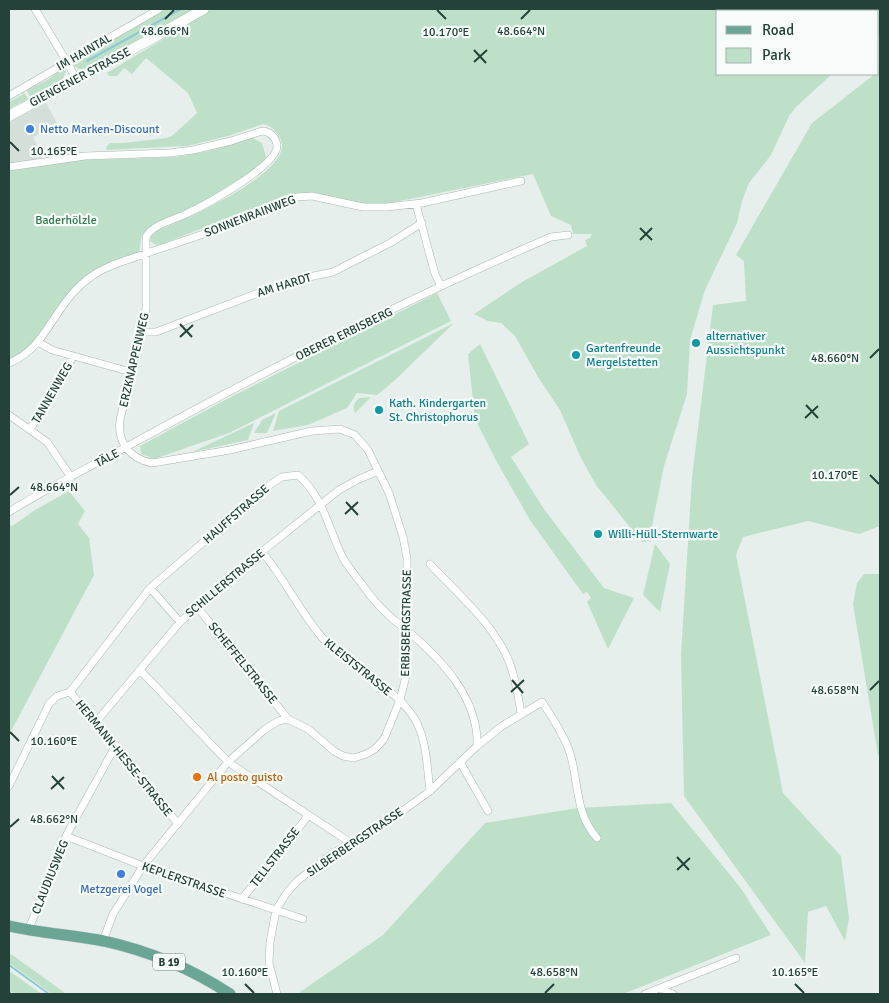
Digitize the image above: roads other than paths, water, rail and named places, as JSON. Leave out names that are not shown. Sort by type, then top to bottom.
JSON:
[{"type":"main road","name":"GIENGENER STRASSE","points":[[9,116],[204,9]]},
{"type":"main road","name":"B 19","points":[[9,926],[103,941],[135,949],[190,970],[230,994]]},
{"type":"street","points":[[35,9],[76,80]]},
{"type":"street","name":"IM HAINTAL","points":[[9,96],[159,9]]},
{"type":"street","name":"ERZKNAPPENWEG","points":[[9,167],[85,156],[170,153],[193,150],[231,141],[259,131],[265,131],[276,140],[278,148],[272,159],[217,198],[151,230],[145,240],[146,294],[141,332],[119,426],[120,435],[126,448]]},
{"type":"street","name":"SONNENRAINWEG","points":[[9,363],[24,355],[38,342],[67,300],[85,281],[108,267],[243,220],[297,197],[312,196],[370,208],[416,204],[521,181]]},
{"type":"street","points":[[416,204],[436,278],[440,286]]},
{"type":"street","name":"AM HARDT","points":[[141,332],[156,332],[278,286],[333,272],[383,247],[422,223]]},
{"type":"street","name":"OBERER ERBISBERG","points":[[126,448],[229,390],[440,286],[551,238],[568,235]]},
{"type":"street","points":[[38,342],[52,350],[131,372]]},
{"type":"street","name":"TANNENWEG","points":[[30,429],[60,384],[73,356]]},
{"type":"street","points":[[9,415],[47,442],[71,477]]},
{"type":"street","name":"ERBISBERGSTRASSE","points":[[126,448],[136,458],[146,462],[158,463],[312,432],[340,429],[355,435],[368,450],[389,493],[398,517],[407,558],[408,630],[406,672],[400,700],[384,739],[375,749],[354,758],[334,751],[308,730],[288,719]]},
{"type":"street","name":"TÄLE","points":[[9,512],[126,448]]},
{"type":"street","name":"SCHILLERSTRASSE","points":[[96,722],[180,622],[320,504],[351,483],[378,471]]},
{"type":"street","name":"HAUFFSTRASSE","points":[[70,692],[150,588],[271,484],[282,477],[298,475],[309,484],[320,504]]},
{"type":"street","points":[[320,504],[344,559],[377,603],[394,621],[408,630],[444,667],[466,696],[474,722],[477,746]]},
{"type":"street","name":"KLEISTSTRASSE","points":[[262,552],[275,567],[306,618],[327,643],[354,666],[400,700],[411,712],[418,725],[425,749],[430,791]]},
{"type":"street","points":[[430,564],[468,602],[492,631],[510,662],[517,687],[520,713]]},
{"type":"street","points":[[150,588],[180,622]]},
{"type":"street","name":"SCHEFFELSTRASSE","points":[[197,607],[288,719]]},
{"type":"street","points":[[140,670],[228,762],[351,843]]},
{"type":"street","points":[[9,786],[49,704],[57,696],[70,692]]},
{"type":"street","name":"HERMANN-HESSE-STRASSE","points":[[70,692],[116,745],[178,824]]},
{"type":"street","name":"SILBERBERGSTRASSE","points":[[277,994],[269,963],[270,942],[276,910],[286,894],[297,882],[332,854],[390,820],[430,791],[477,746],[502,726],[520,713],[542,702],[554,719],[570,753],[579,805],[585,821],[597,838]]},
{"type":"street","points":[[103,941],[113,914],[143,866],[228,762],[264,730],[278,721],[288,719]]},
{"type":"street","name":"CLAUDIUSWEG","points":[[28,930],[66,836],[116,745]]},
{"type":"street","points":[[460,762],[488,811]]},
{"type":"street","name":"TELLSTRASSE","points":[[242,899],[308,816]]},
{"type":"street","name":"KEPLERSTRASSE","points":[[66,836],[143,866],[303,919]]},
{"type":"street","points":[[645,994],[736,958]]},
{"type":"street","points":[[663,988],[667,992],[674,994]]},
{"type":"waterway","points":[[87,61],[181,9]]},
{"type":"waterway","points":[[9,965],[49,994]]},
{"type":"place","name":"Netto Marken-Discount","points":[[30,129]]},
{"type":"place","name":"alternativer Aussichtspunkt","points":[[696,343]]},
{"type":"place","name":"Gartenfreunde Mergelstetten","points":[[576,355]]},
{"type":"place","name":"Kath. Kindergarten St. Christophorus","points":[[379,410]]},
{"type":"place","name":"Willi-Hüll-Sternwarte","points":[[598,534]]},
{"type":"place","name":"Al posto guisto","points":[[197,777]]},
{"type":"place","name":"Metzgerei Vogel","points":[[121,874]]},
{"type":"park label","name":"Baderhölzle","points":[[66,220]]}]
